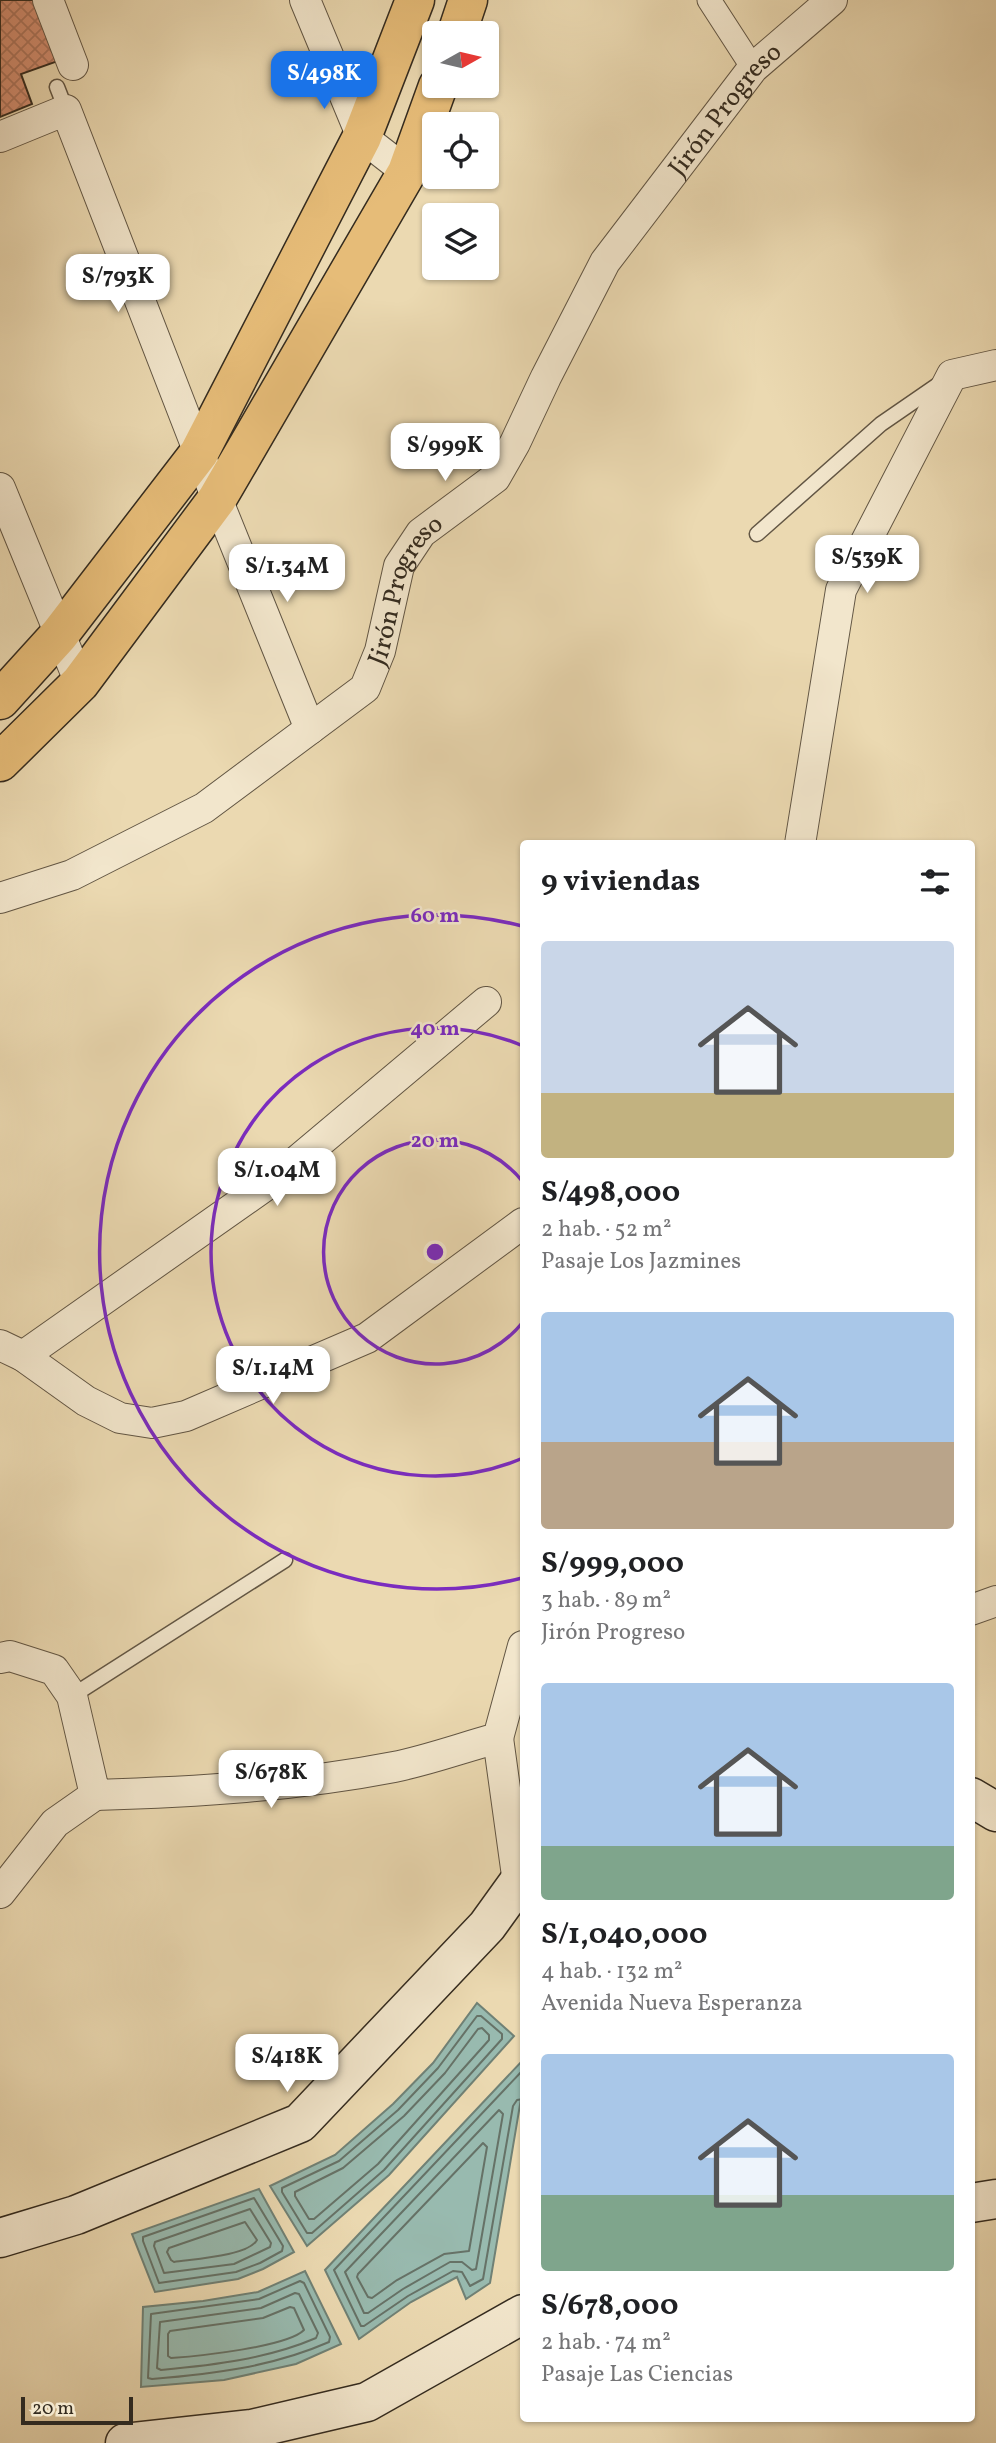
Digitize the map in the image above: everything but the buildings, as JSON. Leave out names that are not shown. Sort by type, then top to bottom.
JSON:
[{"type":"main road","points":[[0,700],[59,635],[199,453],[362,137],[415,0]]},
{"type":"main road","points":[[461,21],[468,0]]},
{"type":"main road","points":[[0,762],[80,683],[217,499],[407,172],[434,98]]},
{"type":"main road","points":[[975,1799],[996,1812]]},
{"type":"main road","points":[[0,2238],[76,2215],[300,2123],[487,1926],[520,1880]]},
{"type":"main road","points":[[975,2202],[996,2199]]},
{"type":"main road","points":[[125,2443],[252,2430],[367,2402],[520,2316]]},
{"type":"street","points":[[48,0],[65,88],[199,453],[310,729]]},
{"type":"street","points":[[305,0],[362,137],[407,172]]},
{"type":"street","points":[[709,0],[753,68]]},
{"type":"street","name":"Jirón Progreso","points":[[0,898],[72,875],[204,808],[365,688],[380,651],[399,566],[421,533],[495,478],[605,262],[753,68],[832,0]]},
{"type":"street","points":[[0,137],[65,88]]},
{"type":"street","points":[[801,840],[841,590],[952,376],[996,365]]},
{"type":"street","points":[[0,488],[80,683]]},
{"type":"street","points":[[485,1002],[279,1176],[12,1350],[86,1401],[120,1418],[152,1423],[186,1416],[367,1338],[520,1225]]},
{"type":"street","points":[[975,1609],[996,1601]]},
{"type":"street","points":[[0,1657],[10,1656],[54,1670],[72,1696],[95,1794]]},
{"type":"street","points":[[520,1658],[498,1738],[520,1873]]},
{"type":"street","points":[[0,1893],[55,1823],[95,1794],[189,1793],[298,1782],[396,1766],[498,1738]]},
{"type":"lane","points":[[757,534],[881,424],[952,376]]},
{"type":"lane","points":[[72,1696],[285,1560]]},
{"type":"water","points":[[477,2003],[514,2036],[389,2175],[307,2246],[270,2186],[335,2155],[393,2104],[433,2063]]},
{"type":"water","points":[[520,2063],[520,2105],[490,2283],[466,2299],[457,2277],[411,2302],[359,2339],[325,2270]]},
{"type":"water","points":[[259,2189],[294,2252],[238,2279],[155,2292],[132,2234]]},
{"type":"water","points":[[305,2271],[341,2344],[296,2364],[224,2380],[141,2387],[143,2307],[258,2292]]}]
